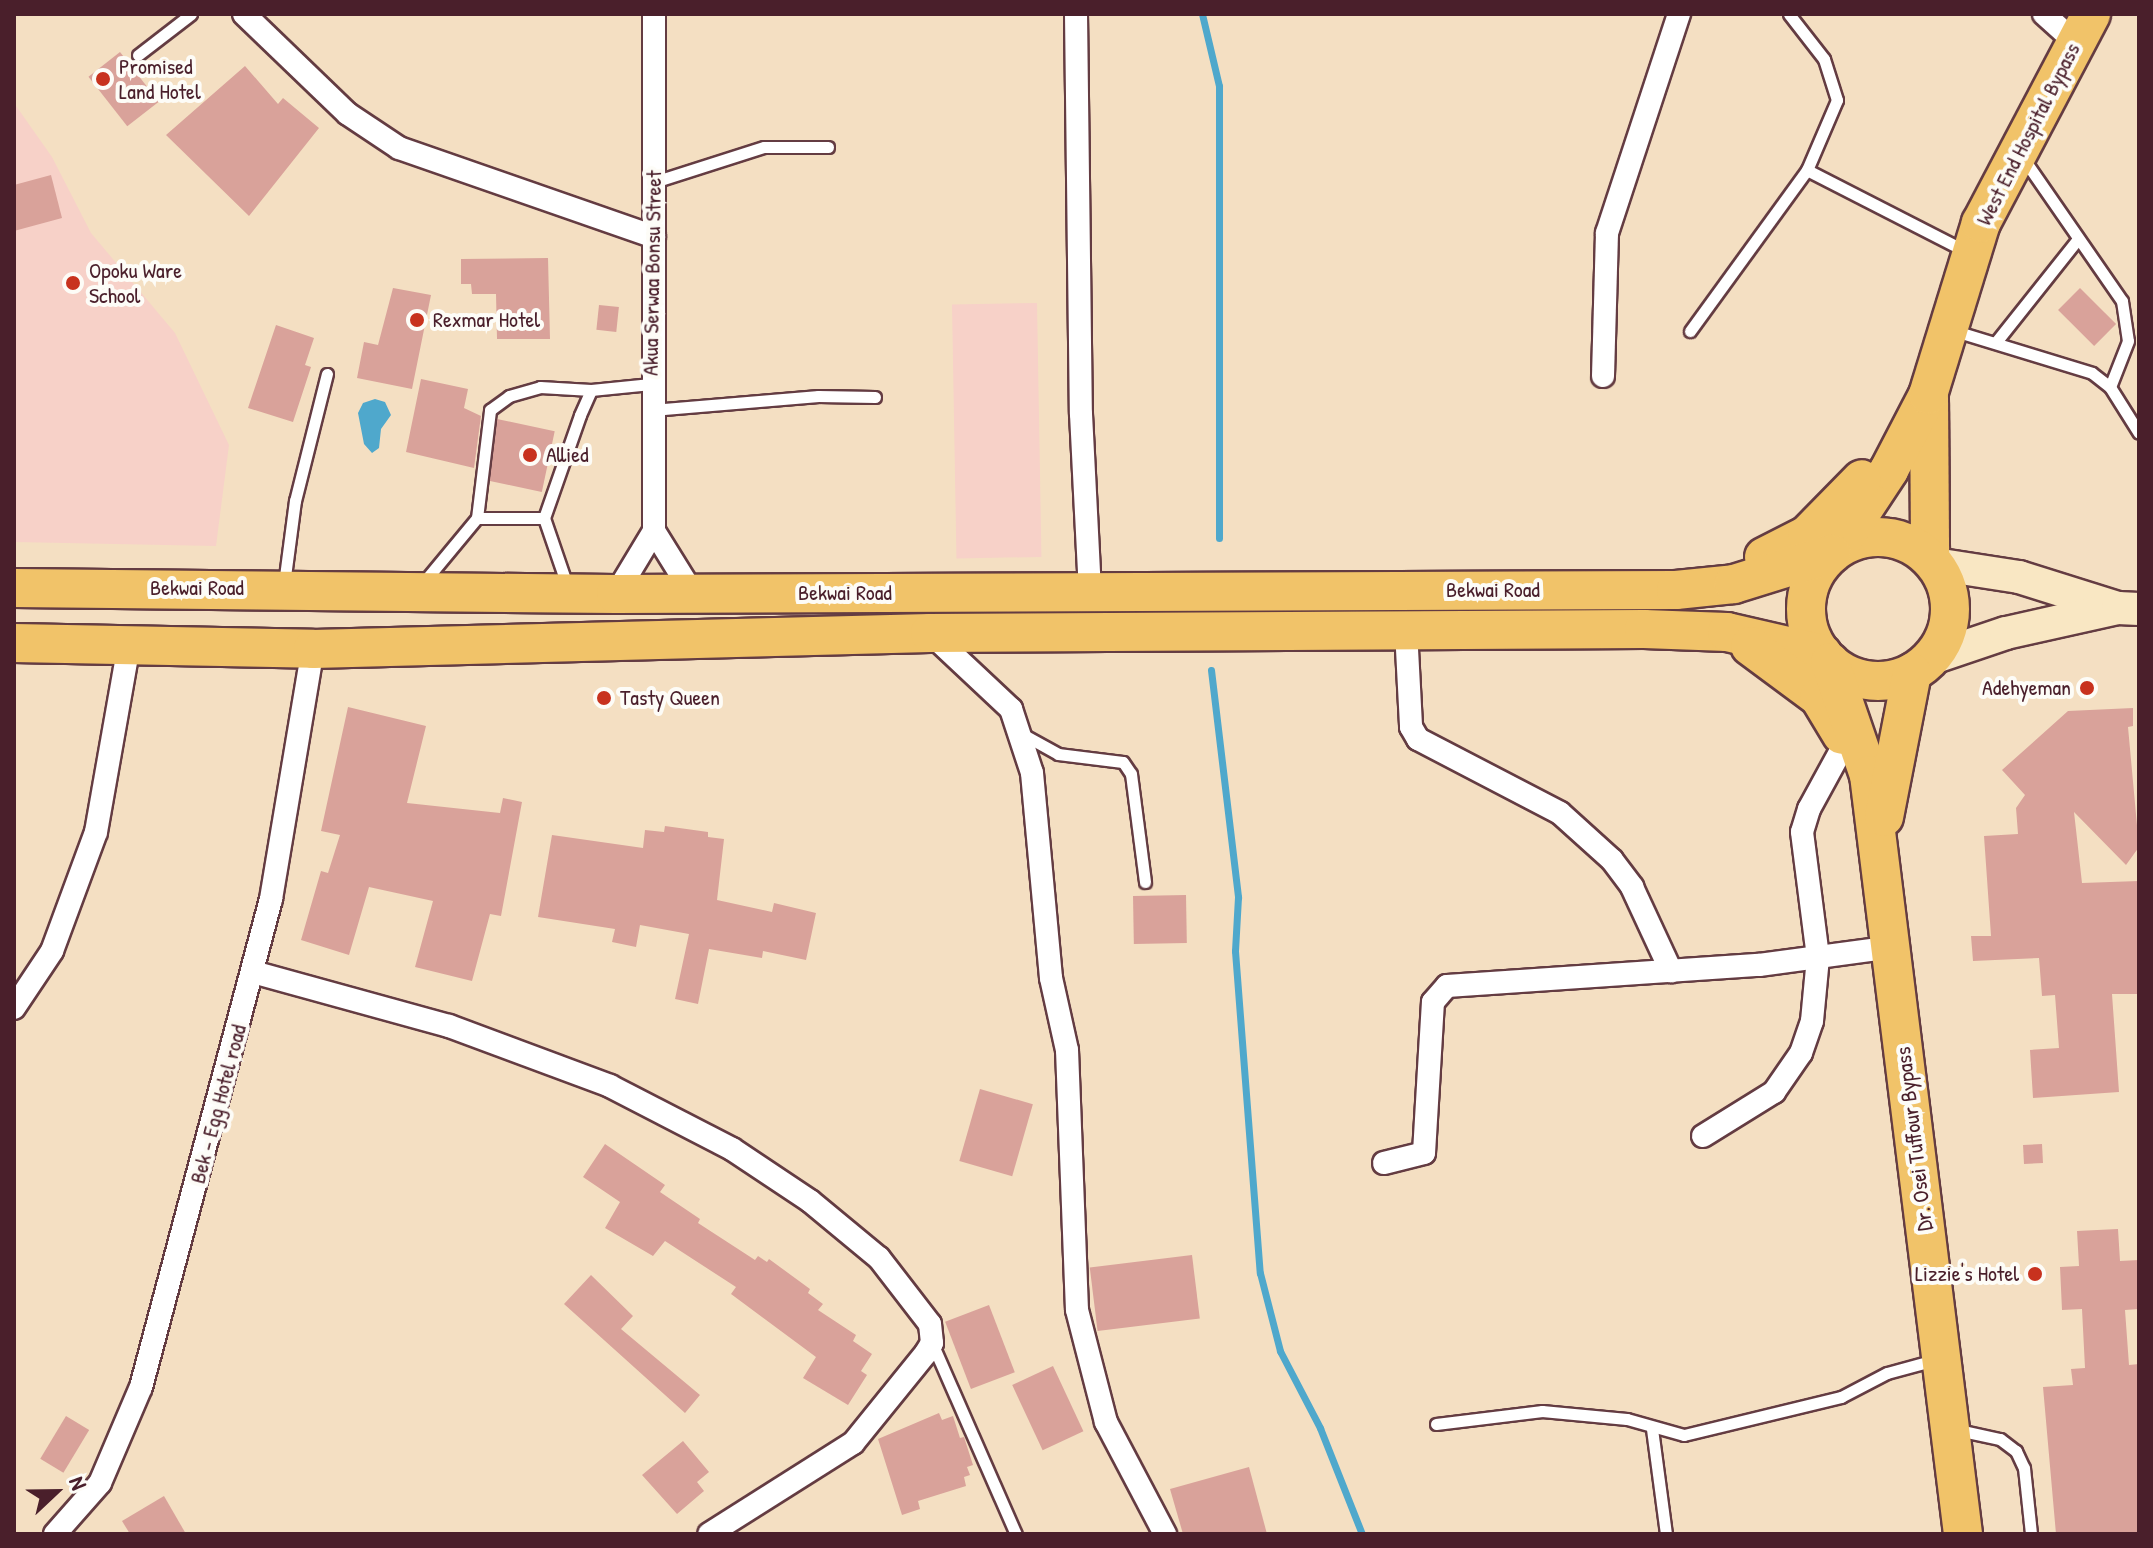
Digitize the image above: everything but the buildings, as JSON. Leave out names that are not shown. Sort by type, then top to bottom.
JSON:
[{"type":"highway","name":"West End Hospital Bypass","points":[[1834,552],[1921,410],[1950,330],[1971,254],[2017,151],[2082,28]]},
{"type":"highway","name":"West End Hospital Bypass","points":[[1921,410],[1933,561]]},
{"type":"highway","points":[[1676,590],[1807,535],[1921,410]]},
{"type":"highway","points":[[1885,536],[1909,543],[1933,561],[1946,582],[1950,612],[1943,642],[1922,666],[1884,681],[1855,677],[1826,658],[1811,635],[1807,602],[1816,571],[1834,552],[1859,539],[1885,536]]},
{"type":"highway","name":"Bekwai Road","points":[[14,588],[283,587],[616,594],[1676,590],[1734,584],[1834,552]]},
{"type":"highway","points":[[66,588],[66,644]]},
{"type":"highway","name":"Bekwai Road","points":[[14,643],[313,649],[930,633],[1644,629],[1727,632],[1826,658]]},
{"type":"highway","points":[[1727,632],[1784,667],[1819,697],[1846,741],[1877,827]]},
{"type":"highway","name":"Dr. Osei Tuffour Bypass","points":[[1826,658],[1867,761],[1963,1534]]},
{"type":"highway","name":"Dr. Osei Tuffour Bypass","points":[[1877,827],[1922,666]]},
{"type":"main road","points":[[1933,561],[2019,577],[2128,609]]},
{"type":"main road","points":[[1922,666],[2006,633],[2128,609]]},
{"type":"street","points":[[244,14],[348,114],[399,148],[654,237]]},
{"type":"street","name":"Akua Serwaa Bonsu Street","points":[[654,14],[651,384],[654,531]]},
{"type":"street","points":[[1076,14],[1081,414],[1090,592]]},
{"type":"street","points":[[1603,376],[1607,233],[1679,14]]},
{"type":"street","points":[[2044,14],[2082,28]]},
{"type":"street","points":[[616,594],[654,531],[693,594]]},
{"type":"street","points":[[1406,630],[1411,727],[1418,739],[1560,813],[1612,860],[1632,887],[1671,971]]},
{"type":"street","points":[[930,633],[1000,694],[1020,732],[1040,821],[1051,978],[1067,1050],[1077,1310],[1106,1422],[1165,1534]]},
{"type":"street","points":[[14,1008],[52,951],[96,832],[129,644]]},
{"type":"street","name":"Bek - Egg Hotel road","points":[[55,1534],[100,1483],[141,1387],[253,972],[293,790],[313,649]]},
{"type":"street","points":[[1703,1136],[1774,1092],[1801,1053],[1812,1021],[1818,957],[1802,832],[1846,741]]},
{"type":"street","points":[[1384,1163],[1424,1153],[1433,1002],[1447,986],[1671,971],[1892,947]]},
{"type":"street","points":[[253,972],[449,1026],[610,1086],[732,1149],[810,1201],[879,1258],[925,1315],[932,1343],[853,1443],[709,1534]]},
{"type":"lane","points":[[138,55],[191,14]]},
{"type":"lane","points":[[1690,331],[1807,170],[1837,100],[1824,59],[1789,14]]},
{"type":"lane","points":[[654,182],[764,147],[828,147]]},
{"type":"lane","points":[[2017,151],[2122,301],[2128,341],[2110,387]]},
{"type":"lane","points":[[1807,170],[1971,254]]},
{"type":"lane","points":[[1996,342],[2078,239]]},
{"type":"lane","points":[[1950,330],[2067,362],[2110,387],[2139,433]]},
{"type":"lane","points":[[283,587],[295,501],[327,374]]},
{"type":"lane","points":[[416,592],[477,518],[490,410],[509,396],[540,387],[591,390],[651,384]]},
{"type":"lane","points":[[569,593],[544,518],[591,390]]},
{"type":"lane","points":[[651,410],[818,396],[875,397]]},
{"type":"lane","points":[[477,518],[544,518]]},
{"type":"lane","points":[[1020,732],[1058,754],[1123,762],[1131,774],[1145,882]]},
{"type":"lane","points":[[932,1343],[1016,1534]]},
{"type":"lane","points":[[1436,1424],[1542,1411],[1627,1419],[1673,1435],[1698,1432],[1841,1397],[1887,1373],[1940,1359]]},
{"type":"lane","points":[[1652,1429],[1666,1534]]},
{"type":"lane","points":[[1949,1429],[1985,1434],[2016,1451],[2024,1468],[2031,1534]]},
{"type":"shaded area","name":"Opoku Ware School","points":[[14,103],[52,157],[91,233],[175,333],[229,445],[216,546],[14,542]]},
{"type":"shaded area","points":[[1037,303],[1041,557],[956,558],[952,304]]},
{"type":"water","points":[[375,399],[385,402],[391,415],[381,429],[379,448],[372,453],[364,444],[358,413],[363,403]]},
{"type":"waterway","points":[[1202,14],[1219,86],[1219,538]]},
{"type":"waterway","points":[[1211,670],[1238,897],[1235,951],[1260,1273],[1280,1351],[1320,1428],[1362,1534]]},
{"type":"place","name":"Promised Land Hotel","points":[[103,79]]},
{"type":"place","name":"Opoku Ware School","points":[[73,283]]},
{"type":"place","name":"Rexmar Hotel","points":[[417,320]]},
{"type":"place","name":"Allied","points":[[530,455]]},
{"type":"place","name":"Adehyeman","points":[[2087,688]]},
{"type":"place","name":"Tasty Queen","points":[[604,698]]},
{"type":"place","name":"Lizzie's Hotel","points":[[2035,1274]]}]
